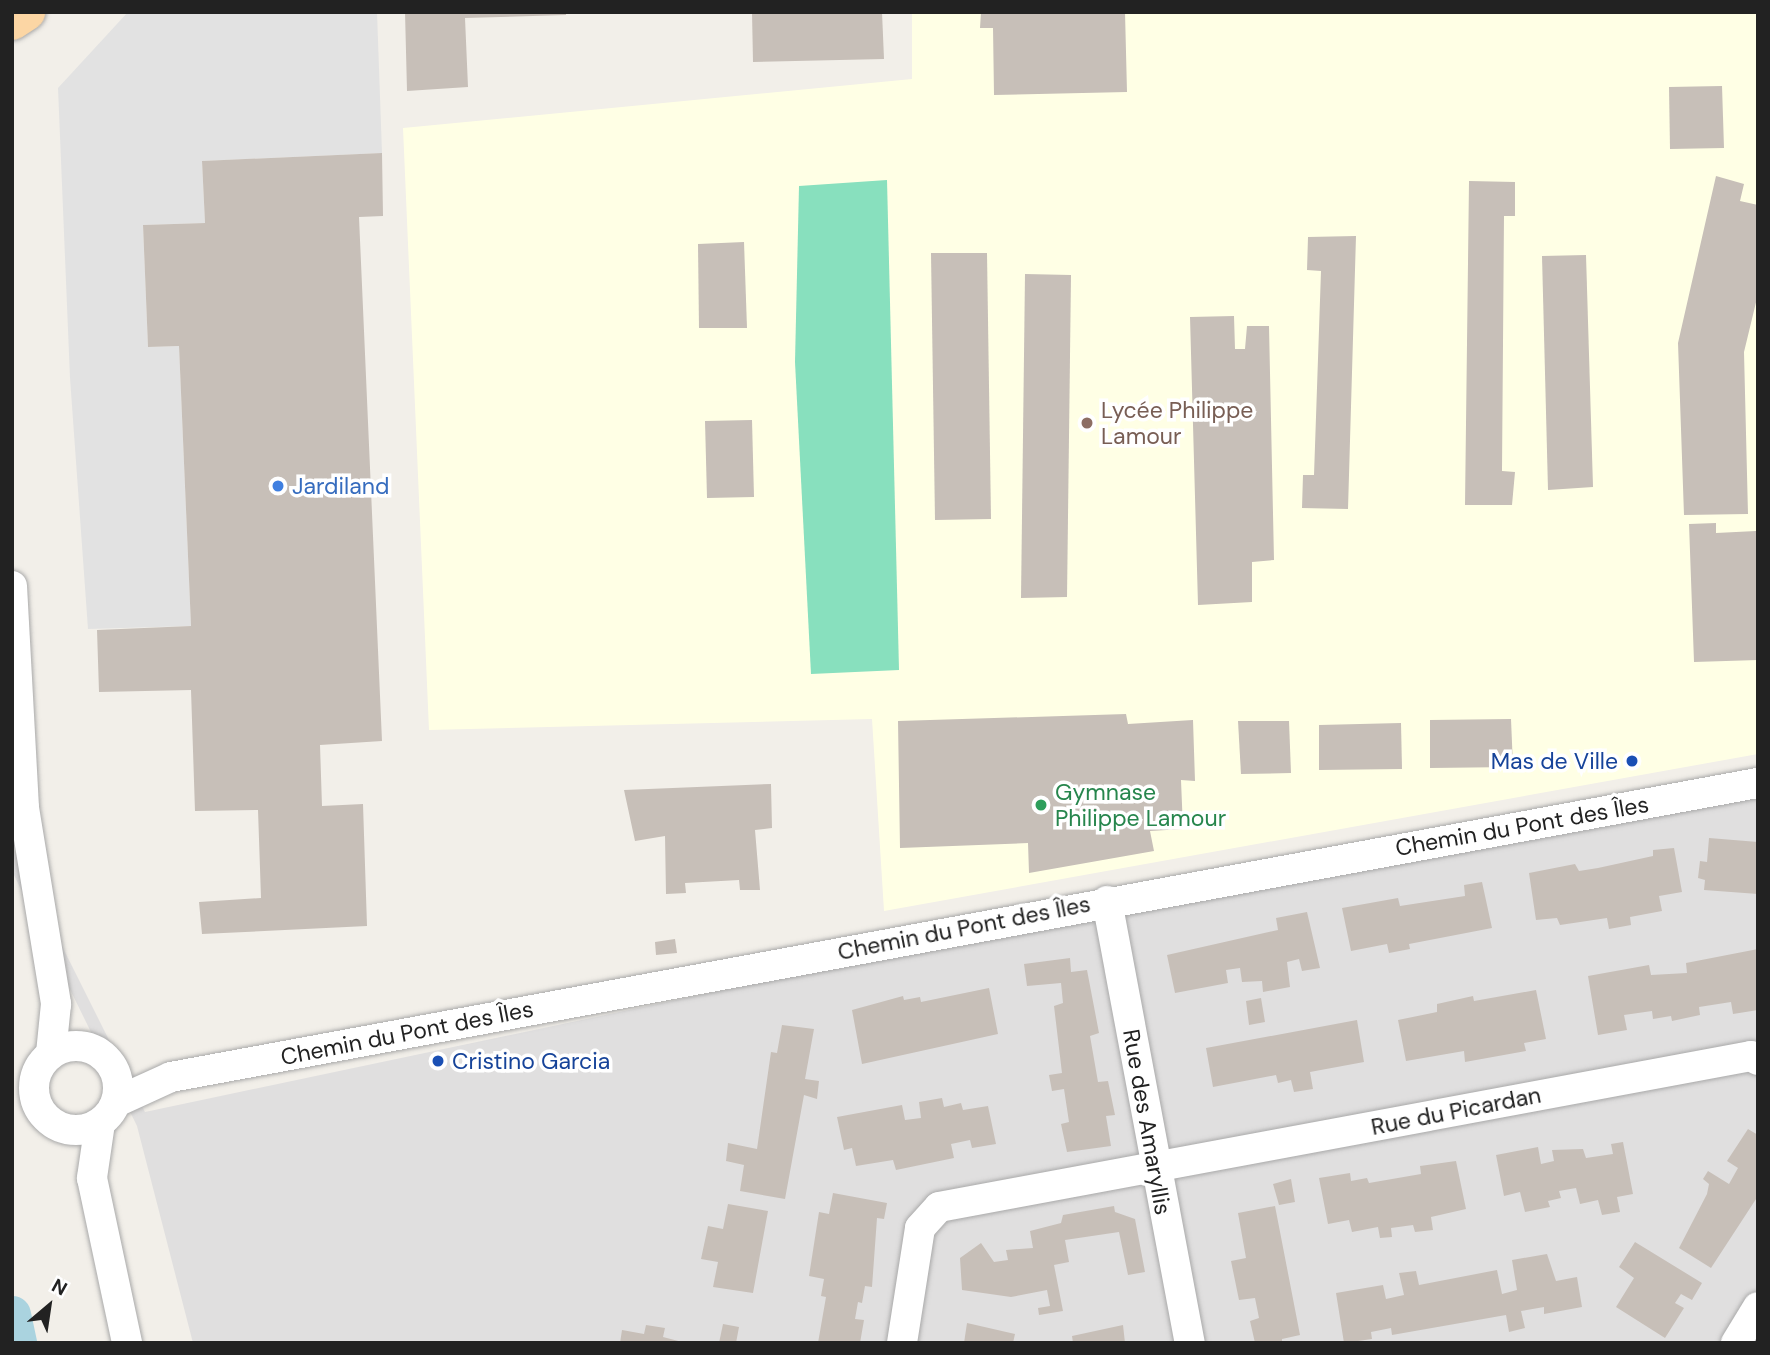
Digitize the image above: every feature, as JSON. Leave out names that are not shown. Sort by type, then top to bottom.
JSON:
[{"type":"main road","points":[[12,22],[26,12]]},
{"type":"street","points":[[12,586],[24,808],[56,1004],[46,1058],[34,1084],[35,1110],[92,1178]]},
{"type":"street","name":"Chemin du Pont des Îles","points":[[108,1112],[171,1077],[1107,901],[1758,783]]},
{"type":"street","name":"Rue des Amaryllis","points":[[1107,901],[1154,1168],[1190,1343]]},
{"type":"street","points":[[56,1004],[116,1073],[92,1178],[127,1343]]},
{"type":"street","points":[[12,1075],[75,1045],[98,1053]]},
{"type":"street","name":"Chemin du Pont des Îles","points":[[98,1053],[171,1077]]},
{"type":"street","name":"Rue du Picardan","points":[[902,1343],[920,1228],[939,1206],[1751,1056],[1758,1060]]},
{"type":"street","points":[[35,1110],[79,1130],[108,1112]]},
{"type":"street","points":[[1736,1343],[1758,1307]]},
{"type":"shaded area","points":[[128,12],[377,12],[382,153],[202,161],[205,223],[143,225],[148,347],[179,346],[191,626],[88,629],[70,378],[58,88]]},
{"type":"shaded area","name":"Lycée Philippe Lamour","points":[[912,12],[1758,12],[1758,754],[884,911],[872,719],[429,730],[403,128],[912,79]]},
{"type":"shaded area","points":[[1758,772],[1758,1343],[193,1343],[137,1126],[12,871],[12,846],[145,1112]]},
{"type":"green space","points":[[887,180],[899,670],[811,674],[795,362],[799,186]]},
{"type":"building","points":[[405,12],[566,12],[566,15],[465,18],[468,87],[407,91]]},
{"type":"building","points":[[752,12],[882,12],[884,59],[753,62]]},
{"type":"building","points":[[981,12],[1125,12],[1127,92],[994,95],[993,28],[980,28]]},
{"type":"building","points":[[1722,86],[1724,148],[1670,149],[1669,87]]},
{"type":"building","name":"Jardiland","points":[[382,153],[383,216],[359,217],[382,741],[320,745],[322,806],[363,804],[367,926],[202,934],[199,902],[261,898],[258,810],[195,811],[191,690],[99,692],[97,630],[191,626],[179,346],[148,347],[143,225],[205,223],[202,161]]},
{"type":"building","points":[[1716,176],[1744,184],[1740,201],[1758,205],[1758,294],[1744,352],[1748,514],[1684,515],[1678,343]]},
{"type":"building","points":[[1469,181],[1515,182],[1515,216],[1504,216],[1502,471],[1515,472],[1512,505],[1465,505]]},
{"type":"building","points":[[1356,236],[1348,509],[1302,508],[1303,475],[1314,475],[1321,271],[1307,270],[1308,237]]},
{"type":"building","points":[[744,242],[747,328],[699,328],[698,244]]},
{"type":"building","points":[[931,253],[987,253],[991,519],[935,520]]},
{"type":"building","points":[[1586,255],[1593,487],[1548,490],[1542,256]]},
{"type":"building","points":[[1025,274],[1071,275],[1067,597],[1021,598]]},
{"type":"building","points":[[1234,316],[1235,349],[1245,349],[1247,326],[1269,326],[1274,560],[1252,562],[1252,602],[1198,605],[1190,317]]},
{"type":"building","points":[[752,420],[754,497],[707,498],[705,421]]},
{"type":"building","points":[[1716,523],[1716,533],[1756,531],[1758,660],[1694,662],[1689,524]]},
{"type":"building","name":"Gymnase Philippe Lamour","points":[[1126,714],[1128,724],[1193,720],[1195,781],[1181,780],[1183,829],[1150,831],[1154,851],[1029,873],[1028,843],[900,848],[898,721]]},
{"type":"building","points":[[1511,719],[1513,767],[1430,768],[1430,720]]},
{"type":"building","points":[[1238,721],[1289,721],[1291,773],[1241,774]]},
{"type":"building","points":[[1401,723],[1402,769],[1319,770],[1319,725]]},
{"type":"building","points":[[771,784],[772,828],[755,830],[760,890],[740,890],[739,880],[685,883],[686,893],[666,894],[665,836],[635,841],[624,790]]},
{"type":"building","points":[[1709,838],[1758,842],[1758,894],[1704,890],[1705,880],[1698,878],[1700,861],[1707,862]]},
{"type":"building","points":[[1674,848],[1682,892],[1659,896],[1662,911],[1630,917],[1631,925],[1609,929],[1607,918],[1560,925],[1557,918],[1536,920],[1529,873],[1575,864],[1579,871],[1598,868],[1653,856],[1653,850]]},
{"type":"building","points":[[1482,882],[1492,928],[1409,944],[1410,949],[1389,953],[1387,944],[1351,951],[1342,908],[1398,898],[1400,906],[1465,896],[1464,885]]},
{"type":"building","points":[[1307,912],[1320,968],[1302,971],[1299,959],[1287,962],[1290,987],[1263,992],[1262,981],[1242,982],[1240,968],[1226,970],[1228,983],[1175,993],[1167,955],[1278,930],[1276,918]]},
{"type":"building","points":[[675,939],[677,953],[656,955],[655,942]]},
{"type":"building","points":[[1758,949],[1758,1010],[1733,1014],[1731,1002],[1699,1007],[1700,1015],[1672,1021],[1671,1016],[1653,1019],[1652,1011],[1624,1015],[1627,1030],[1598,1035],[1588,976],[1649,965],[1651,975],[1687,973],[1686,963]]},
{"type":"building","points":[[1070,958],[1071,972],[1087,970],[1099,1033],[1090,1036],[1098,1082],[1108,1081],[1115,1115],[1106,1116],[1111,1146],[1067,1152],[1061,1124],[1069,1122],[1064,1089],[1052,1091],[1049,1075],[1062,1073],[1054,1006],[1063,1003],[1061,983],[1027,986],[1024,964]]},
{"type":"building","points":[[989,988],[998,1034],[862,1064],[852,1010],[903,996],[904,1000],[920,997],[921,1002]]},
{"type":"building","points":[[1536,990],[1546,1039],[1524,1043],[1526,1051],[1465,1062],[1464,1051],[1406,1061],[1398,1020],[1437,1012],[1437,1004],[1473,996],[1474,1001]]},
{"type":"building","points":[[1261,998],[1265,1022],[1249,1025],[1246,1001]]},
{"type":"building","points":[[1357,1020],[1364,1062],[1310,1072],[1313,1089],[1294,1092],[1291,1080],[1278,1083],[1276,1075],[1213,1087],[1206,1048]]},
{"type":"building","points":[[782,1025],[814,1029],[805,1079],[819,1081],[817,1099],[804,1095],[785,1199],[740,1191],[744,1165],[726,1161],[728,1143],[757,1149],[771,1052],[777,1053]]},
{"type":"building","points":[[942,1098],[944,1107],[961,1103],[963,1110],[988,1106],[996,1144],[972,1148],[970,1140],[951,1144],[954,1158],[896,1170],[893,1160],[856,1166],[852,1148],[844,1150],[837,1117],[902,1105],[905,1120],[921,1118],[919,1102]]},
{"type":"building","points":[[1748,1129],[1758,1135],[1758,1196],[1711,1268],[1679,1248],[1707,1194],[1709,1184],[1703,1179],[1708,1171],[1729,1184],[1738,1168],[1727,1161]]},
{"type":"building","points":[[1623,1142],[1633,1194],[1617,1197],[1620,1212],[1602,1215],[1598,1200],[1580,1204],[1576,1188],[1559,1191],[1561,1198],[1548,1201],[1550,1207],[1525,1212],[1520,1192],[1504,1196],[1496,1155],[1538,1147],[1541,1164],[1554,1161],[1552,1150],[1583,1149],[1586,1158],[1613,1154],[1611,1144]]},
{"type":"building","points":[[1456,1161],[1466,1209],[1431,1217],[1433,1230],[1415,1232],[1413,1225],[1391,1228],[1392,1237],[1380,1238],[1378,1227],[1352,1232],[1349,1220],[1328,1224],[1319,1178],[1350,1173],[1351,1181],[1367,1178],[1369,1183],[1421,1174],[1420,1166]]},
{"type":"building","points":[[1291,1179],[1295,1202],[1279,1205],[1273,1184]]},
{"type":"building","points":[[833,1193],[887,1203],[884,1219],[877,1218],[872,1287],[865,1286],[862,1303],[858,1302],[855,1319],[864,1320],[860,1343],[818,1343],[826,1297],[821,1296],[824,1279],[809,1276],[819,1212],[829,1214]]},
{"type":"building","points":[[728,1204],[768,1211],[753,1293],[713,1287],[718,1262],[701,1259],[708,1226],[723,1229]]},
{"type":"building","points":[[1114,1206],[1115,1212],[1135,1219],[1145,1272],[1128,1275],[1119,1232],[1065,1240],[1069,1262],[1054,1265],[1063,1311],[1039,1315],[1038,1308],[1050,1306],[1047,1290],[1011,1297],[962,1290],[960,1258],[981,1243],[994,1262],[1008,1260],[1006,1250],[1033,1248],[1030,1231],[1061,1223],[1063,1215]]},
{"type":"building","points":[[1275,1206],[1300,1335],[1282,1339],[1282,1343],[1255,1343],[1250,1321],[1259,1318],[1255,1298],[1239,1300],[1231,1261],[1246,1258],[1238,1213]]},
{"type":"building","points":[[1635,1242],[1702,1283],[1692,1300],[1681,1294],[1675,1303],[1684,1308],[1665,1338],[1616,1307],[1634,1278],[1619,1267]]},
{"type":"building","points":[[1547,1254],[1556,1281],[1577,1277],[1582,1307],[1544,1314],[1544,1307],[1521,1311],[1525,1328],[1509,1332],[1506,1315],[1392,1335],[1391,1328],[1371,1332],[1372,1339],[1344,1343],[1336,1293],[1383,1285],[1386,1299],[1404,1295],[1399,1273],[1416,1271],[1419,1285],[1497,1270],[1502,1294],[1517,1290],[1512,1260]]},
{"type":"building","points":[[967,1323],[1015,1334],[1013,1343],[964,1343]]},
{"type":"building","points":[[723,1324],[739,1327],[736,1343],[719,1343]]},
{"type":"building","points":[[646,1325],[665,1328],[663,1337],[686,1343],[620,1343],[622,1330],[644,1334]]},
{"type":"building","points":[[1123,1325],[1125,1343],[1073,1343],[1072,1336]]},
{"type":"waterway","points":[[12,1314],[18,1343]]},
{"type":"place","name":"Lycée Philippe Lamour","points":[[1087,423]]},
{"type":"place","name":"Jardiland","points":[[278,486]]},
{"type":"place","name":"Mas de Ville","points":[[1632,761]]},
{"type":"place","name":"Gymnase Philippe Lamour","points":[[1041,805]]},
{"type":"place","name":"Cristino Garcia","points":[[438,1061]]}]
